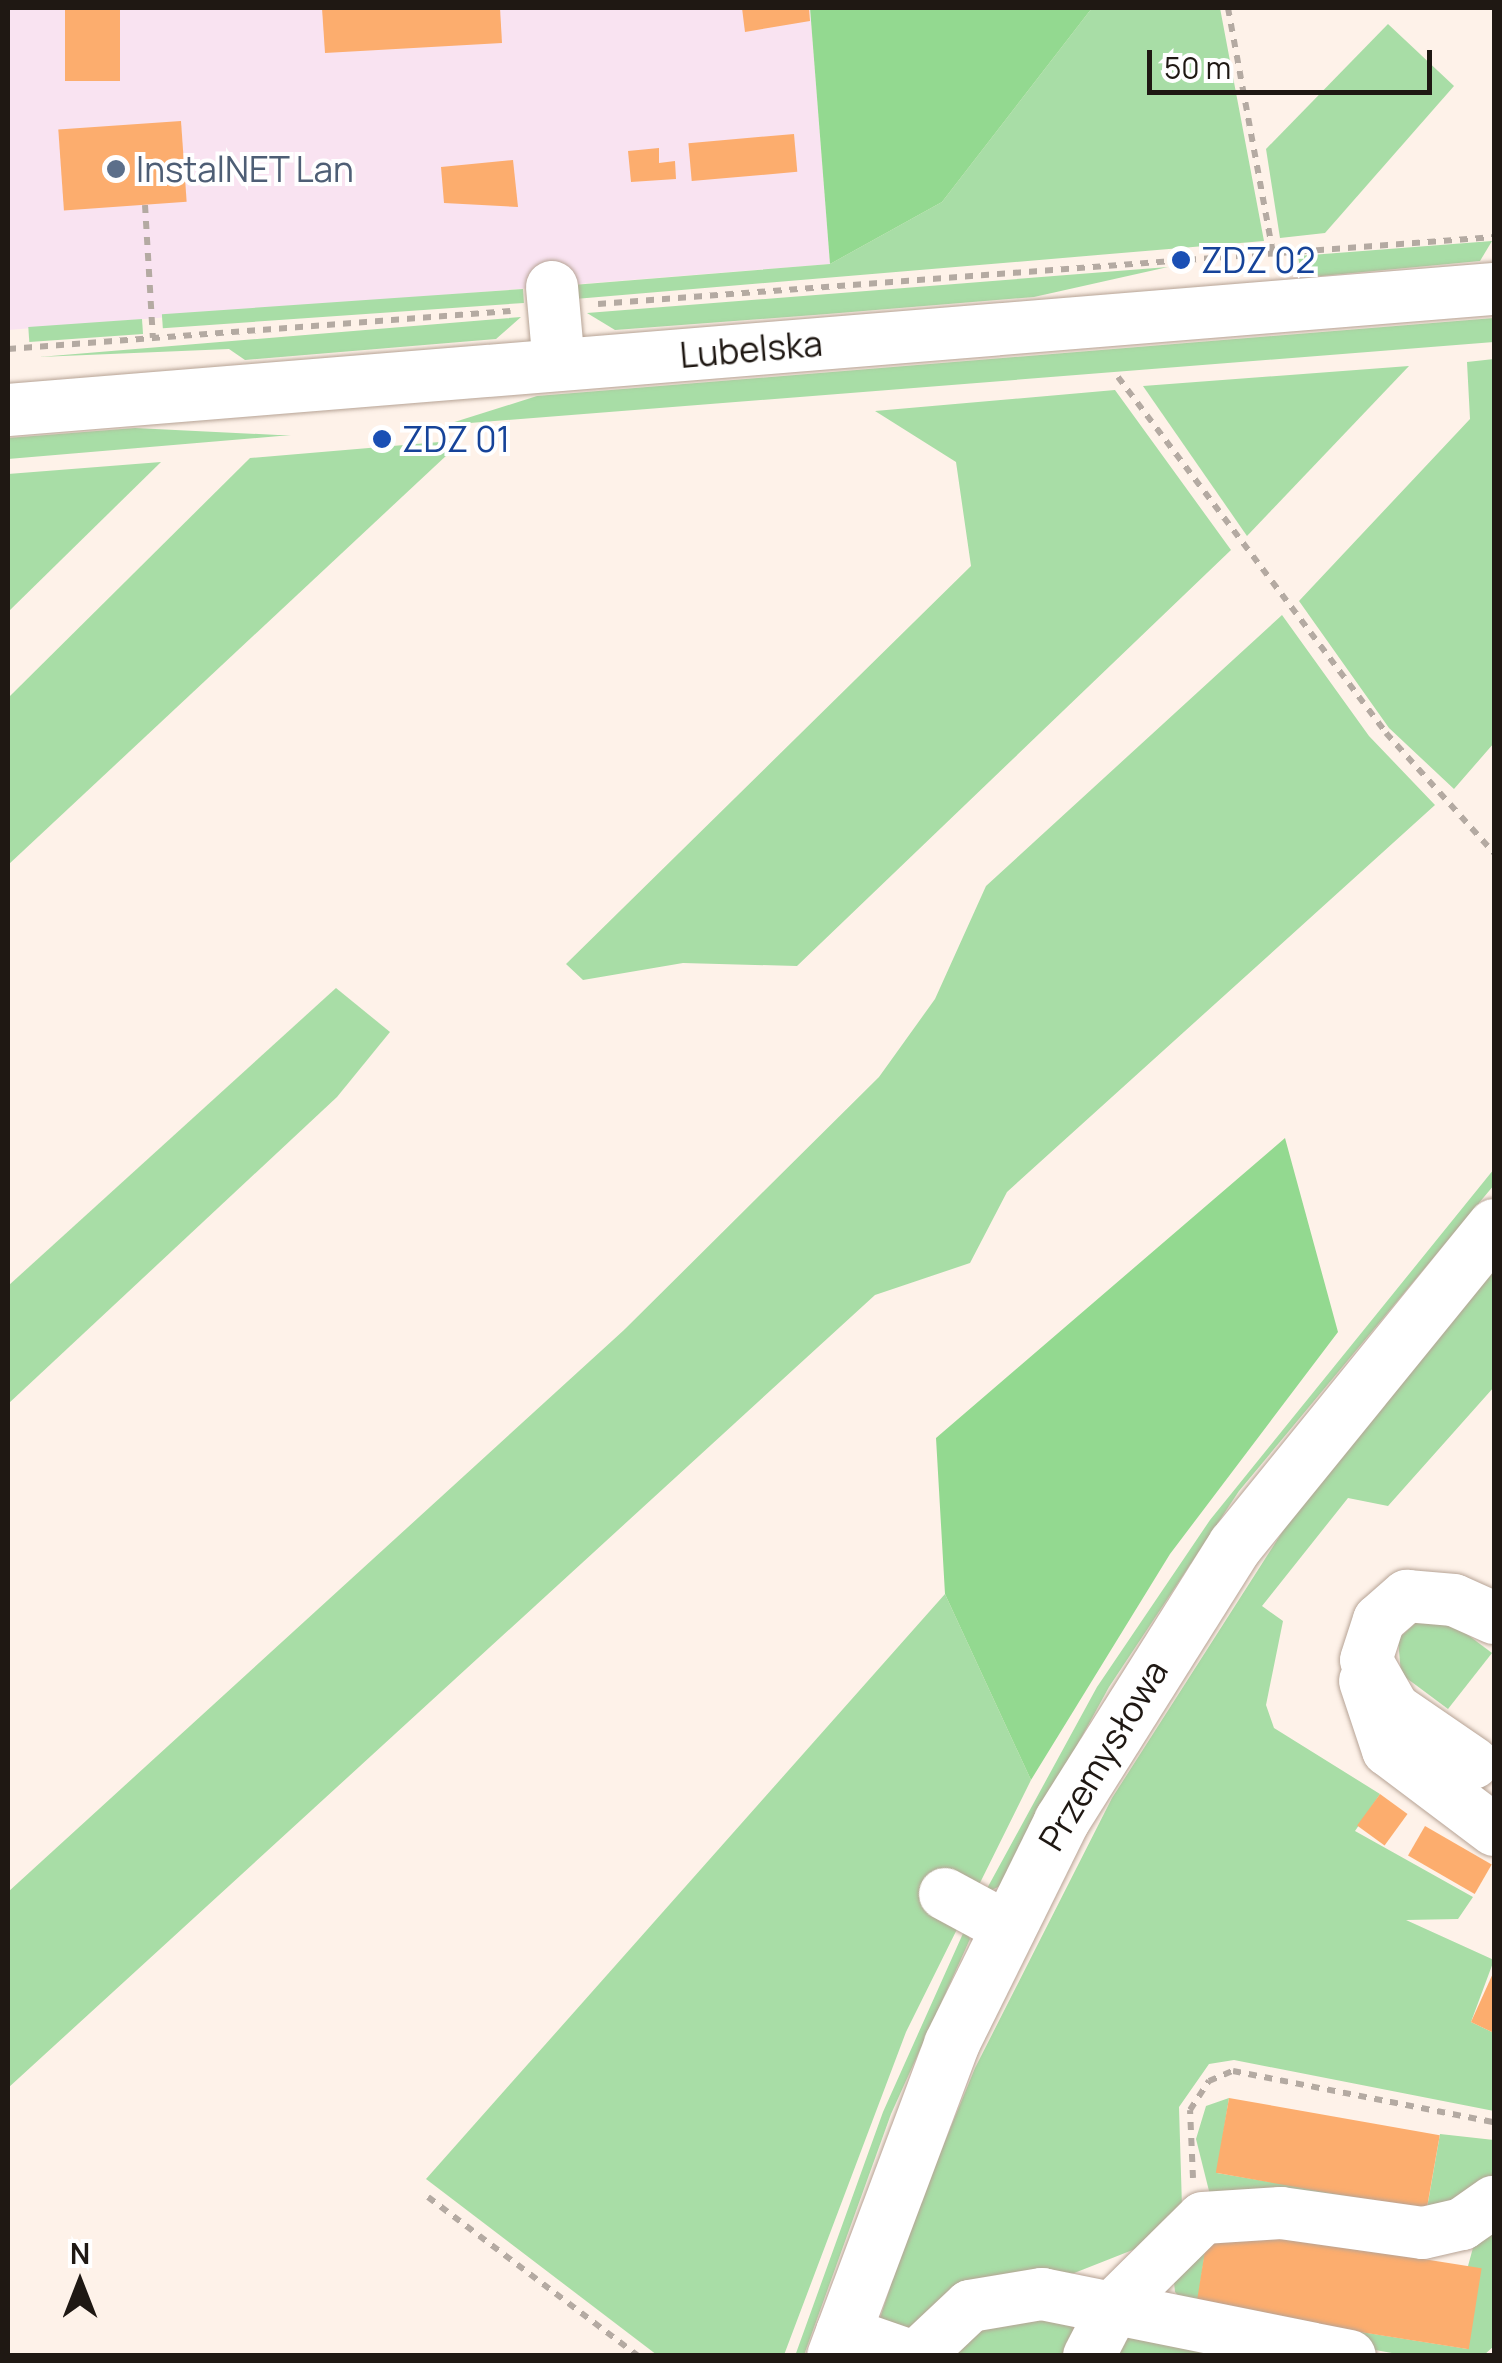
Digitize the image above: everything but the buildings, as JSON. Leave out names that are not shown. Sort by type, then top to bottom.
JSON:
[{"type":"main road","name":"Przemysłowa","points":[[838,2344],[928,2096],[1006,1927],[1210,1582],[1321,1431],[1494,1226]]},
{"type":"street","name":"Lubelska","points":[[8,399],[558,365],[1494,290]]},
{"type":"street","points":[[553,297],[558,365]]},
{"type":"street","points":[[1494,1618],[1454,1600],[1406,1596],[1379,1620],[1366,1660],[1368,1709],[1388,1750],[1494,1830]]},
{"type":"street","points":[[1366,1660],[1394,1709],[1473,1763]]},
{"type":"street","points":[[945,1894],[1006,1927]]},
{"type":"street","points":[[1089,2356],[1116,2304],[1203,2218],[1281,2214],[1433,2232],[1494,2202]]},
{"type":"street","points":[[838,2344],[914,2356],[970,2306],[993,2300],[1064,2294],[1116,2304],[1194,2329],[1350,2356]]},
{"type":"path","points":[[1228,8],[1282,306]]},
{"type":"path","points":[[145,205],[153,338]]},
{"type":"path","points":[[8,350],[553,297],[1494,237]]},
{"type":"path","points":[[1118,377],[1386,733],[1494,853]]},
{"type":"path","points":[[1203,2218],[1189,2122],[1200,2091],[1220,2074],[1494,2122]]},
{"type":"path","points":[[428,2197],[638,2356]]},
{"type":"shaded area","points":[[8,8],[810,8],[830,264],[8,330]]},
{"type":"green space","points":[[810,8],[1092,8],[942,202],[830,264]]},
{"type":"green space","points":[[1092,8],[1220,8],[1264,241],[575,299],[573,285],[830,264],[942,202]]},
{"type":"green space","points":[[1388,24],[1454,86],[1325,233],[1280,238],[1266,149]]},
{"type":"green space","points":[[1492,241],[1480,261],[1321,276],[1301,274],[1298,256]]},
{"type":"green space","points":[[1168,267],[1034,297],[827,314],[615,330],[587,313]]},
{"type":"green space","points":[[523,289],[524,303],[163,328],[162,314]]},
{"type":"green space","points":[[521,317],[496,339],[245,360],[229,349],[39,357]]},
{"type":"green space","points":[[1494,318],[1494,342],[445,425],[537,396]]},
{"type":"green space","points":[[142,319],[143,334],[29,342],[28,327]]},
{"type":"green space","points":[[1494,359],[1494,743],[1454,789],[1389,728],[1299,601],[1470,419],[1467,362]]},
{"type":"green space","points":[[1409,366],[1247,536],[1143,386]]},
{"type":"green space","points":[[1115,390],[1231,550],[797,966],[683,963],[583,980],[566,964],[971,566],[956,462],[875,411]]},
{"type":"green space","points":[[135,428],[291,435],[8,459],[8,438]]},
{"type":"green space","points":[[463,440],[8,865],[8,698],[250,458]]},
{"type":"green space","points":[[161,462],[8,612],[8,474]]},
{"type":"green space","points":[[1282,615],[1369,736],[1435,805],[1007,1192],[970,1263],[875,1295],[8,2088],[8,1892],[624,1330],[879,1077],[935,999],[986,886]]},
{"type":"green space","points":[[336,988],[390,1032],[337,1097],[8,1404],[8,1286]]},
{"type":"green space","points":[[1285,1138],[1338,1332],[1170,1554],[1031,1780],[945,1594],[936,1438]]},
{"type":"green space","points":[[1494,1169],[1494,1185],[1239,1491],[1109,1687],[1000,1886],[984,1894],[1097,1687],[1210,1520]]},
{"type":"green space","points":[[1494,1271],[1494,1387],[1388,1506],[1348,1498],[1262,1606],[1283,1621],[1266,1705],[1274,1728],[1380,1794],[1355,1831],[1473,1897],[1458,1919],[1406,1920],[1494,1960],[1471,2022],[1494,2033],[1494,2111],[1234,2060],[1209,2064],[1179,2107],[1182,2207],[1163,2238],[912,2337],[880,2318],[910,2227],[975,2068],[1112,1798],[1304,1498]]},
{"type":"green space","points":[[945,1594],[1031,1780],[906,2032],[784,2355],[657,2355],[426,2179]]},
{"type":"green space","points":[[1421,1618],[1460,1629],[1492,1653],[1448,1709],[1401,1674],[1398,1639]]},
{"type":"green space","points":[[965,1929],[970,1939],[891,2114],[804,2355],[795,2356],[883,2112]]},
{"type":"green space","points":[[1229,2098],[1217,2173],[1427,2208],[1440,2134],[1494,2140],[1494,2185],[1425,2222],[1212,2203],[1196,2139],[1206,2106]]},
{"type":"green space","points":[[1494,2212],[1494,2346],[1484,2355],[1403,2355],[1198,2318],[1175,2292],[1172,2263],[1209,2225],[1197,2306],[1468,2349],[1468,2266],[1480,2222]]},
{"type":"green space","points":[[1098,2308],[1077,2355],[953,2354],[962,2323]]},
{"type":"green space","points":[[1117,2314],[1299,2356],[1098,2356]]},
{"type":"place","name":"InstalNET Lan","points":[[116,169]]},
{"type":"place","name":"ZDZ 02","points":[[1181,260]]},
{"type":"place","name":"ZDZ 01","points":[[382,439]]}]
